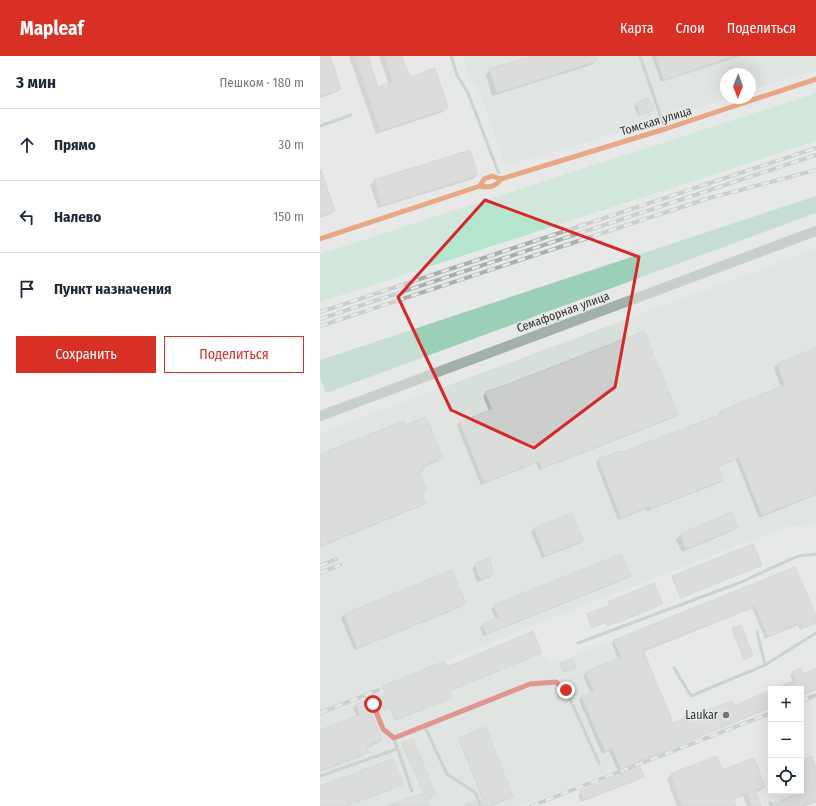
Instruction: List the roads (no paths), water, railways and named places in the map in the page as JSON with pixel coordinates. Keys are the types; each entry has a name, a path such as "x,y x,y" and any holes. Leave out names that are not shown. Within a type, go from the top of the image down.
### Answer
{"highway":[{"name":"Семафорная улица","path":"320,416 816,231"}],"street":[{"name":"Томская улица","path":"320,239 480,186 484,179 492,176 501,178 665,130 816,79"}],"lane":[{"path":"451,56 457,74 468,93 501,178"},
{"path":"640,56 665,130"},
{"path":"320,126 351,115"},
{"path":"578,643 739,582 798,556 816,554"},
{"path":"757,632 765,665"},
{"path":"674,668 691,696 765,665 816,633"},
{"path":"394,738 530,684 556,682 566,690 599,763"},
{"path":"373,704 383,729 394,738 412,791"},
{"path":"424,725 447,774 476,793 480,806"},
{"path":"320,776 397,748"}],"railway":[{"path":"320,312 816,148"},
{"path":"320,319 816,155"},
{"path":"320,326 706,199 816,170"},
{"path":"320,566 336,559"},
{"path":"320,573 340,565"},
{"path":"320,713 378,690"},
{"path":"804,700 816,695"},
{"path":"531,806 768,714"}],"place":[{"name":"Laukar","path":"726,715"}]}
